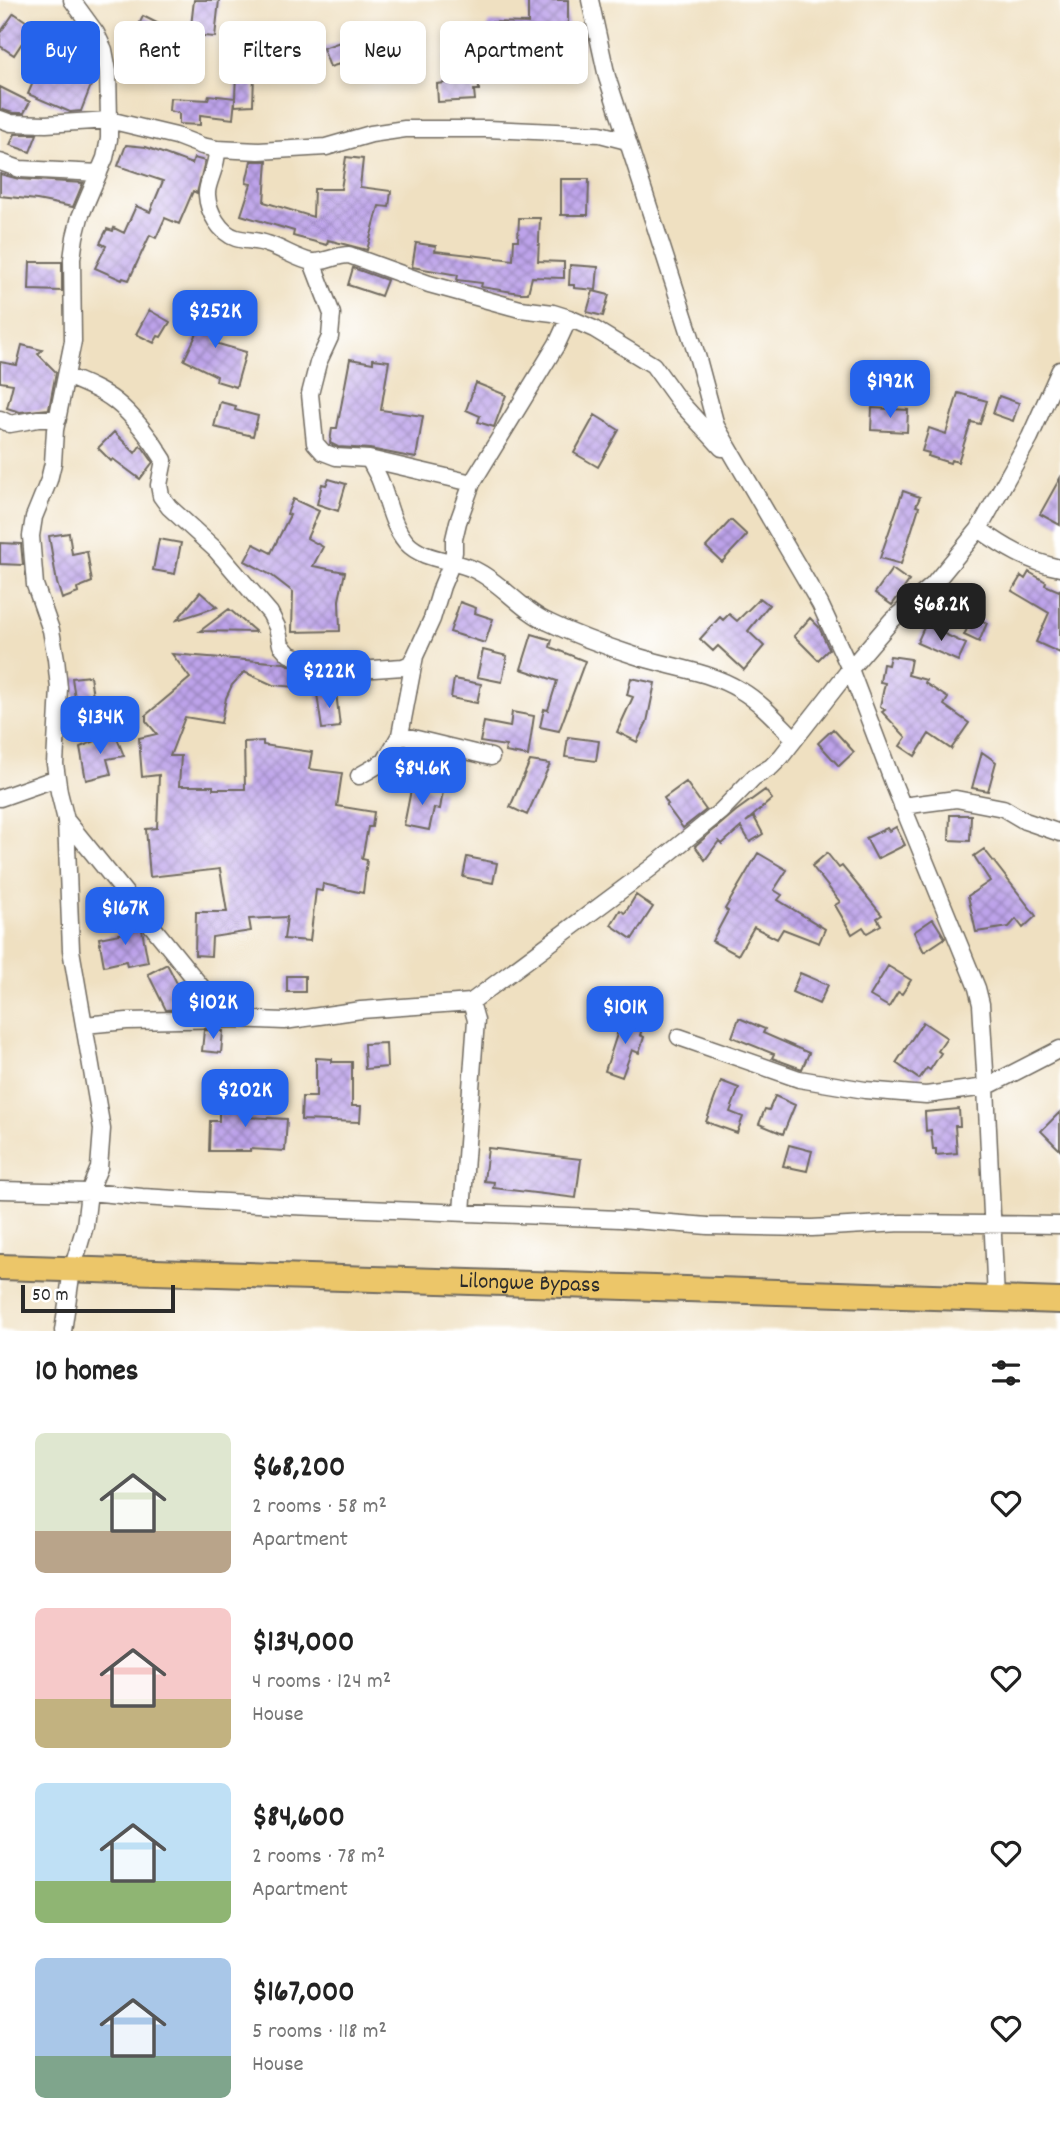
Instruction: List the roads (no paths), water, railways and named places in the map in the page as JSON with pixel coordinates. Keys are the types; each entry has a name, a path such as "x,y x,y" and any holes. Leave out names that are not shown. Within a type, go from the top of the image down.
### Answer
{"main road":[{"name":"Lilongwe Bypass","path":"0,1267 1060,1301"}],"street":[{"path":"64,1331 72,1270 86,1226 89,1192 99,1168 102,1129 71,950 66,820 55,764 59,688 56,659 51,630 35,585 31,536 34,517 53,463 55,430 73,341 72,260 75,237 80,217 105,158 109,139 109,90 104,50 96,33 72,0"},
{"path":"590,0 607,77 698,359 716,426 820,604 850,669 902,806 977,988 981,1004 996,1299"},
{"path":"0,119 11,123 46,124 109,120 217,149 259,151 326,147 371,134 405,130 487,129 600,134 627,141"},
{"path":"217,149 218,161 207,193 211,212 222,230 234,238 264,242 312,262 349,255 429,284 520,309 569,317 653,365 679,401 739,467"},
{"path":"0,162 20,169 99,173"},
{"path":"312,262 332,314 330,337 318,363 310,394 315,443 323,452 336,457 369,459 472,483"},
{"path":"66,376 116,401 154,443 164,460 159,485 161,496 169,508 216,550 270,613 281,645 289,653 324,668 344,671 403,667 410,664 415,656 432,619 452,562 458,522 472,483 557,344 569,317"},
{"path":"84,1025 127,1021 284,1021 361,1010 471,1002 652,868 721,811 754,777 771,767 892,620 933,585 979,529 1030,437 1060,370"},
{"path":"0,419 10,424 58,418"},
{"path":"369,459 388,508 407,542 415,549 432,557 472,568 494,580 546,622 633,656 705,675 740,690 795,739"},
{"path":"979,529 1016,554 1060,568"},
{"path":"359,776 385,761 400,735 415,656"},
{"path":"400,735 491,757"},
{"path":"0,797 57,778"},
{"path":"902,806 956,799 1003,808 1025,821 1060,833"},
{"path":"66,820 203,989 234,1019"},
{"path":"462,1212 476,1020 471,1002"},
{"path":"679,1037 799,1079 852,1088 926,1095 986,1087 1060,1049"},
{"path":"0,1190 89,1192 291,1206 620,1219 708,1226 812,1228 901,1223 1060,1225"}]}
